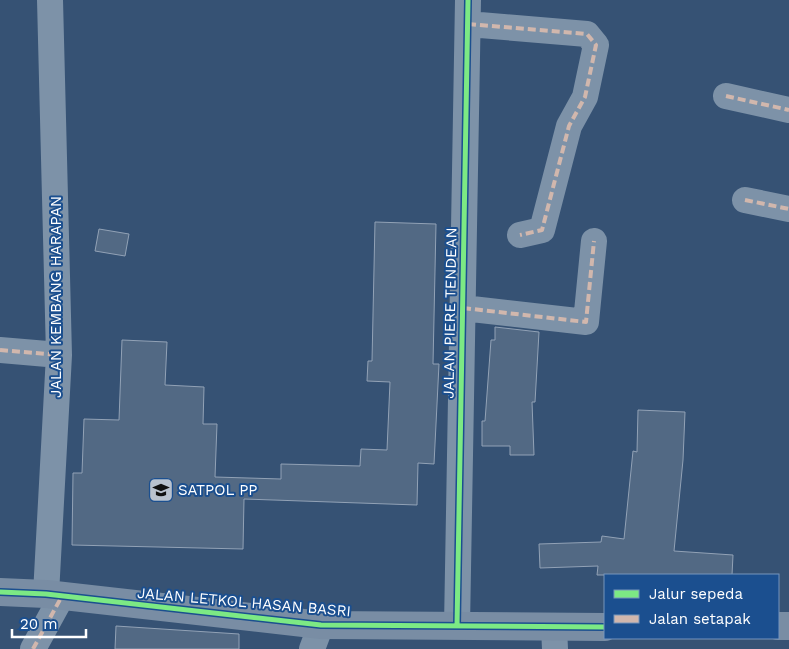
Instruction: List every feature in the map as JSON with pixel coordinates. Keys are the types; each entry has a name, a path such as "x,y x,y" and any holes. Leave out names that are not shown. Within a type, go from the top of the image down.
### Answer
{"street":[{"name":"JALAN KEMBANG HARAPAN","path":"50,0 59,355 54,595"},
{"path":"468,12 587,34 596,44 585,97 569,126 558,174 550,196 546,224 542,230 520,236"},
{"name":"JALAN PIERE TENDEAN","path":"457,626 468,12"},
{"path":"726,96 789,110"},
{"path":"745,200 789,210"},
{"path":"462,308 586,322 594,241"},
{"path":"0,350 59,355"},
{"name":"JALAN LETKOL HASAN BASRI","path":"0,592 54,595 316,637 457,626 554,638 604,627"},
{"path":"33,649 54,595"}],"building":[{"path":"375,222 436,224 433,364 439,364 434,464 418,463 417,505 244,499 243,549 72,545 73,473 82,473 84,419 119,420 122,340 167,342 165,385 204,387 203,424 217,424 215,477 281,479 281,464 360,466 361,449 387,450 390,382 367,381 368,361 372,361"},
{"path":"99,229 129,234 125,256 95,251"},
{"path":"495,327 539,332 535,402 532,402 534,455 510,455 510,446 482,446 482,421 485,421 491,340 495,340"},
{"path":"638,410 685,412 683,460 674,551 733,555 732,574 597,575 598,566 540,568 539,544 601,542 602,536 624,539 633,451 637,452"},
{"path":"116,626 239,634 239,649 115,649"}],"marked path":[{"path":"468,24 587,34 596,45 585,97 569,126 542,230 520,235"},
{"path":"726,96 789,110"},
{"path":"745,200 789,209"},
{"path":"463,308 586,322 594,241"},
{"path":"0,350 59,355"},
{"path":"33,649 62,596"}],"cycle path":[{"path":"457,626 468,0"},
{"path":"0,592 46,594 321,625 604,627"}],"place":[{"name":"SATPOL PP","path":"161,490"}]}
